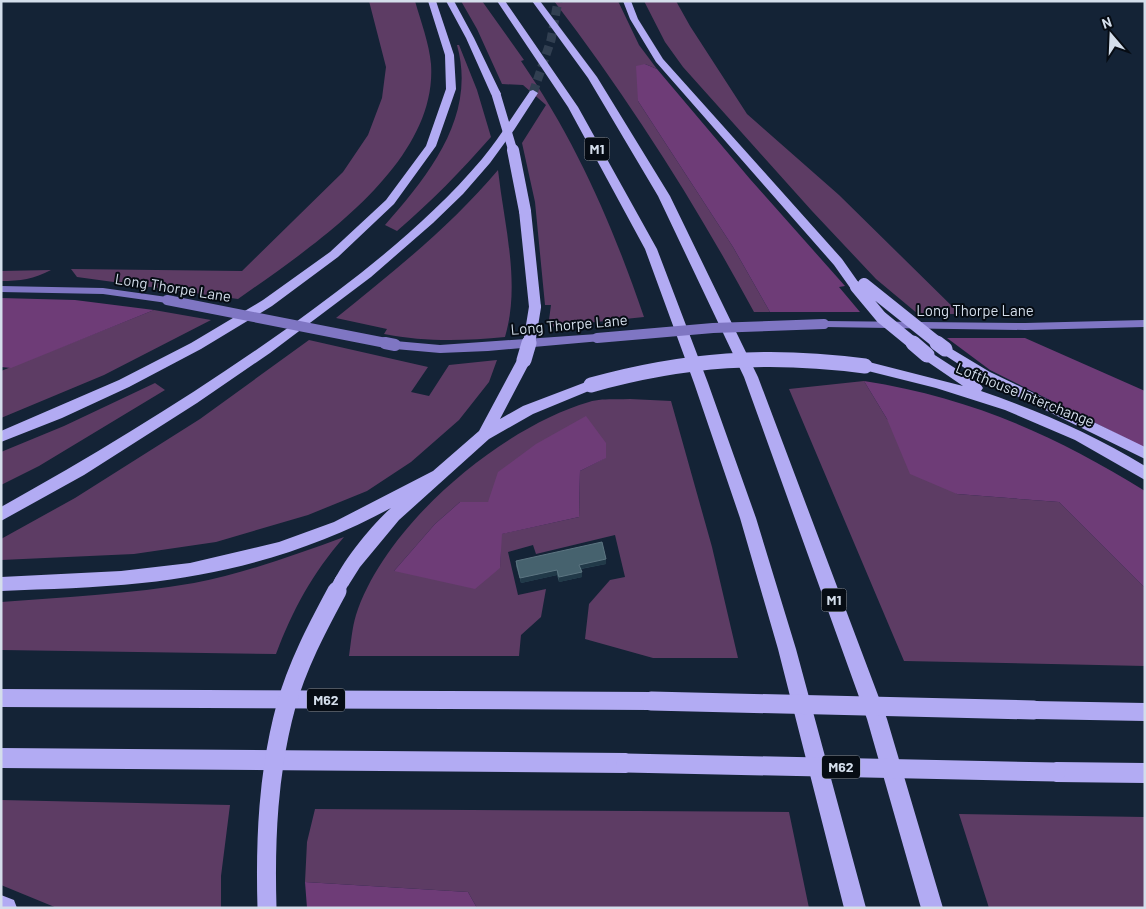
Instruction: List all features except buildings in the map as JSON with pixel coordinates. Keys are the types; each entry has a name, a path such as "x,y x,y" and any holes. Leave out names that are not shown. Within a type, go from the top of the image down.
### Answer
{"highway":[{"path":"1,437 84,403 151,371 274,299 298,283 363,230 403,188 429,150 443,116 451,89 451,60 432,1"},
{"path":"450,1 470,38 496,94 512,147 525,211 535,307 532,334 524,360 484,435"},
{"name":"M1","path":"501,1 573,107 651,249 701,383 748,518 787,649 855,908"},
{"name":"M1","path":"536,1 592,77 664,196 751,377 806,520 877,719 932,908"},
{"path":"628,1 634,20 659,60 859,285 881,317 962,380 1001,404"},
{"path":"1,514 127,442 239,370 368,275 433,217 477,171 522,112 533,93"},
{"path":"859,285 945,350 985,375 1145,454"},
{"name":"Lofthouse Interchange","path":"267,908 265,871 267,833 275,761 286,706 322,617 354,562 393,516 484,435 528,410 591,385 653,368 714,359 797,358 865,366 937,382 1049,423 1115,454 1145,474"},
{"path":"1115,454 1145,468"},
{"path":"1,584 161,574 231,561 281,548 370,513 434,478"},
{"name":"M62","path":"1,698 651,702 1145,712"},
{"name":"M62","path":"1,758 626,763 1145,773"},
{"path":"1,906 6,908"}],"main road":[{"name":"Long Thorpe Lane","path":"1,288 103,291 167,300 395,345 440,349 488,347 713,328 824,324 1004,327 1101,326 1145,323"}],"shaded area":[{"path":"369,1 415,1 427,40 431,64 428,101 414,136 392,169 364,200 333,229 300,255 238,299 77,277 71,269 242,271 343,172 368,135 382,98 386,67"},
{"path":"461,1 482,1 524,60 521,61 559,123 592,185 619,249 644,317 548,327 551,305 545,305 535,202 522,143 546,105 523,85 502,84 477,29"},
{"path":"554,1 618,1 639,45 657,69 645,64 638,101 733,247 770,312 754,312 732,271 660,152 609,76"},
{"path":"644,1 676,1 747,114 839,195 960,314 918,314 876,279 812,211 683,67 665,42"},
{"path":"457,45 459,45 477,90 491,137 446,186 397,231 385,225 418,186 432,165 445,143 455,120 460,96 461,71"},
{"path":"645,64 657,69 750,179 845,286 839,287 860,312 770,312 733,247 638,101 636,66"},
{"path":"498,170 510,254 512,296 510,317 505,337 429,340 384,334 387,329 336,318 400,266 441,229 480,191"},
{"path":"51,270 27,279 1,281 1,271"},
{"path":"1,298 75,300 154,310 11,368 1,367"},
{"path":"154,310 211,320 104,375 1,418 1,371"},
{"path":"947,338 1025,338 1145,391 1145,448 990,370"},
{"path":"309,340 428,367 411,392 429,396 449,365 497,360 489,382 459,420 411,462 367,491 308,515 216,542 134,554 1,560 1,539 75,498 200,419"},
{"path":"864,381 887,419 957,494 1059,502 1145,588 1145,666 904,661 789,389"},
{"path":"864,381 940,397 1010,421 1077,452 1145,491 1145,588 1059,502 957,494 910,474 887,419"},
{"path":"155,383 165,390 39,466 1,485 1,452 64,426"},
{"path":"630,399 671,401 712,547 738,658 653,658 585,639 589,604 610,580 625,577 615,535 536,554 533,545 508,552 518,595 546,589 541,617 521,635 519,656 349,656 356,615 371,581 392,547 419,515 450,484 484,457 519,434 555,415 589,402","holes":["605,458 580,471 579,517 501,534 500,568 394,571 435,524 460,502 488,502"]},
{"path":"586,416 606,443 606,458 580,471 579,517 502,534 500,568 475,589 394,571 435,524 460,502 488,502 498,472 536,444"},
{"path":"344,537 304,592 276,654 1,650 1,602 122,593 194,583 251,569"},
{"path":"1,800 230,805 221,876 221,908 57,908 1,885"},
{"path":"315,809 789,812 809,908 477,908 468,892 305,882 307,842"},
{"path":"959,814 1145,817 1145,908 989,908"},
{"path":"305,882 468,892 477,908 307,908"}],"tunnel":[{"path":"533,93 551,40 558,1"}]}
